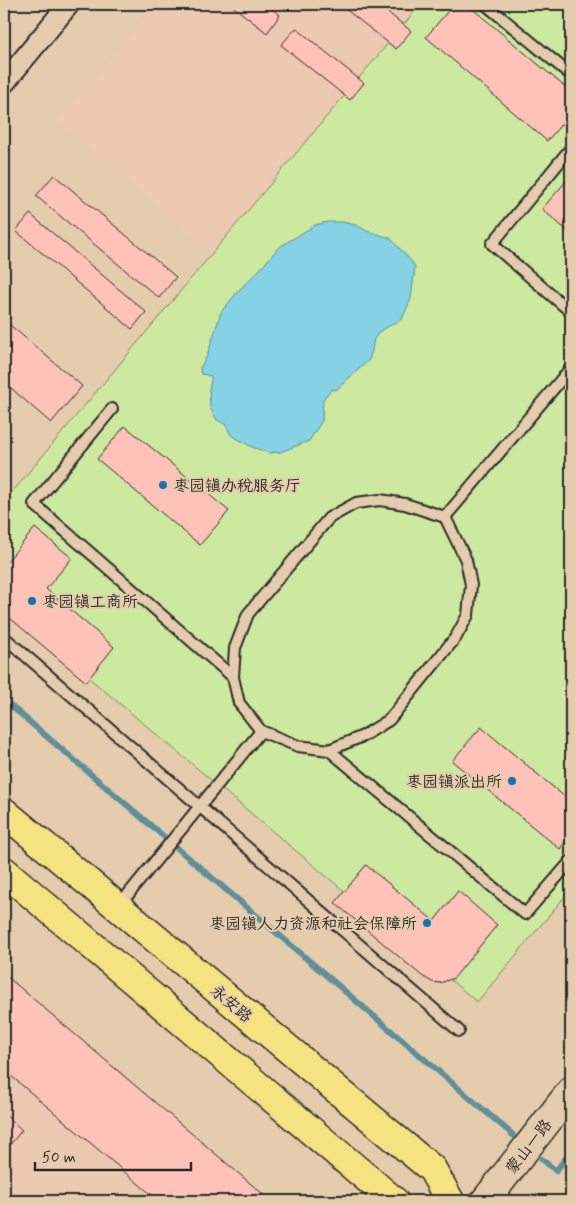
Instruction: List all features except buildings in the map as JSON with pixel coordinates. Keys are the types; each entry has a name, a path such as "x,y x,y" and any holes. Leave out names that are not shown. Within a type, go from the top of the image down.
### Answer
{"main road":[{"name":"永安路","path":"4,812 432,1169 450,1201"},
{"path":"4,871 394,1201"},
{"name":"蒙山一路","path":"485,1201 571,1091"}],"street":[{"path":"4,83 68,4"}],"lane":[{"path":"485,4 571,75"},
{"path":"571,148 492,244 571,312"},
{"path":"445,518 571,368"},
{"path":"112,410 34,504 233,677"},
{"path":"380,500 405,504 445,518 466,560 471,585 468,615 456,637 389,720 363,736 329,750 298,746 261,731 238,703 233,677 234,648 248,614 329,518 356,503 380,500"},
{"path":"4,637 459,1031"},
{"path":"118,908 261,731"},
{"path":"329,750 526,914 571,861"}],"shaded area":[{"path":"156,4 421,4 213,253 57,121"},
{"path":"4,1070 159,1201 4,1201"}],"green space":[{"path":"421,4 571,4 571,889 477,1002 4,607 4,502"}],"water":[{"path":"327,222 343,222 356,225 367,231 390,238 415,267 411,299 402,319 380,331 374,339 369,360 336,390 332,389 323,399 322,421 309,441 280,452 269,453 252,447 231,435 225,424 217,420 210,408 209,390 211,376 201,374 200,368 207,356 221,312 239,290 278,248 315,225"}],"waterway":[{"path":"4,700 513,1135"},
{"path":"542,1159 556,1171 571,1151"}],"place":[{"name":"枣园镇办税服务厅","path":"163,485"},
{"name":"枣园镇工商所","path":"32,601"},
{"name":"枣园镇派出所","path":"512,781"},
{"name":"枣园镇人力资源和社会保障所","path":"427,923"}]}
